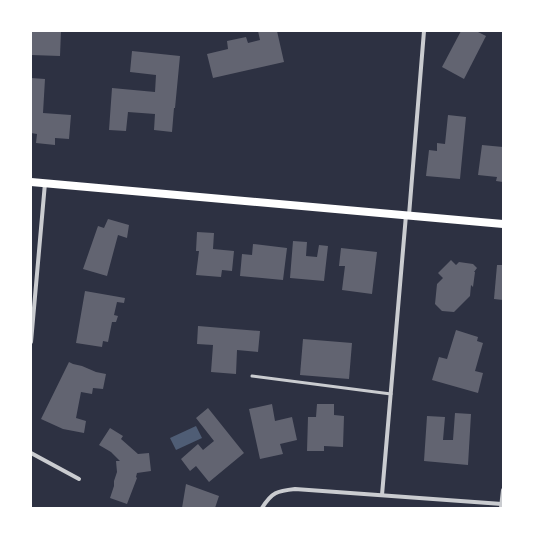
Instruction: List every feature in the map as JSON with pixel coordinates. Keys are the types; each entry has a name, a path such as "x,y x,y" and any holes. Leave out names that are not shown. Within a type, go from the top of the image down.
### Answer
{"main road":[{"path":"31,182 503,224"}],"street":[{"path":"382,495 424,31"},
{"path":"31,342 45,183"},
{"path":"31,453 79,479"},
{"path":"262,508 270,496 282,490 295,489 502,506 503,490"}],"lane":[{"path":"252,376 391,394"}],"water":[{"path":"196,426 202,438 176,450 170,438"}],"building":[{"path":"31,31 61,31 60,56 31,55"},
{"path":"258,31 277,31 284,62 213,78 207,54 228,49 227,41 246,37 248,43 260,40"},
{"path":"461,31 476,31 486,36 464,79 442,67"},
{"path":"132,51 180,56 172,132 154,130 155,114 128,112 126,131 109,130 112,88 155,92 156,75 130,72"},
{"path":"31,78 45,79 43,113 71,115 69,139 55,138 55,145 36,143 37,134 31,133"},
{"path":"448,115 466,117 460,179 426,176 429,150 437,151 437,143 445,144"},
{"path":"482,145 503,147 503,182 496,181 497,177 478,175"},
{"path":"108,219 129,225 127,238 118,235 107,276 83,269 98,226 104,228"},
{"path":"197,232 214,233 213,249 234,251 232,271 222,270 221,277 196,275 199,251 196,251"},
{"path":"293,241 307,242 306,256 317,257 319,245 328,246 324,281 290,278"},
{"path":"253,244 287,248 283,280 240,276 242,254 252,255"},
{"path":"341,248 377,252 372,294 342,290 345,266 339,266"},
{"path":"451,260 456,265 459,262 473,264 477,268 474,272 473,287 471,285 470,296 454,312 442,311 435,304 437,284 443,278 438,273"},
{"path":"497,265 503,265 503,300 494,299"},
{"path":"85,291 125,298 124,303 117,302 114,315 118,316 116,322 112,322 108,342 103,341 102,347 76,343"},
{"path":"198,326 260,331 258,352 237,350 236,374 211,372 213,345 197,344"},
{"path":"456,330 478,337 477,341 483,343 475,371 483,373 478,393 432,380 439,357 447,359"},
{"path":"303,339 352,343 349,379 300,375"},
{"path":"69,362 106,374 103,389 93,388 92,394 81,392 76,418 86,421 84,433 63,429 41,419"},
{"path":"272,404 275,421 292,417 297,440 280,444 283,454 260,459 249,409"},
{"path":"317,404 334,404 334,415 344,416 343,447 324,446 324,451 307,451 308,417 316,417"},
{"path":"208,408 244,453 209,482 196,466 190,471 181,459 198,444 203,450 214,441 196,418"},
{"path":"455,413 471,414 468,465 424,461 427,416 445,417 443,440 453,440"},
{"path":"110,428 123,436 121,439 138,454 149,453 151,471 137,473 137,478 127,504 110,498 117,472 116,461 120,461 111,452 99,445"},
{"path":"186,484 219,496 215,508 182,508"}]}
